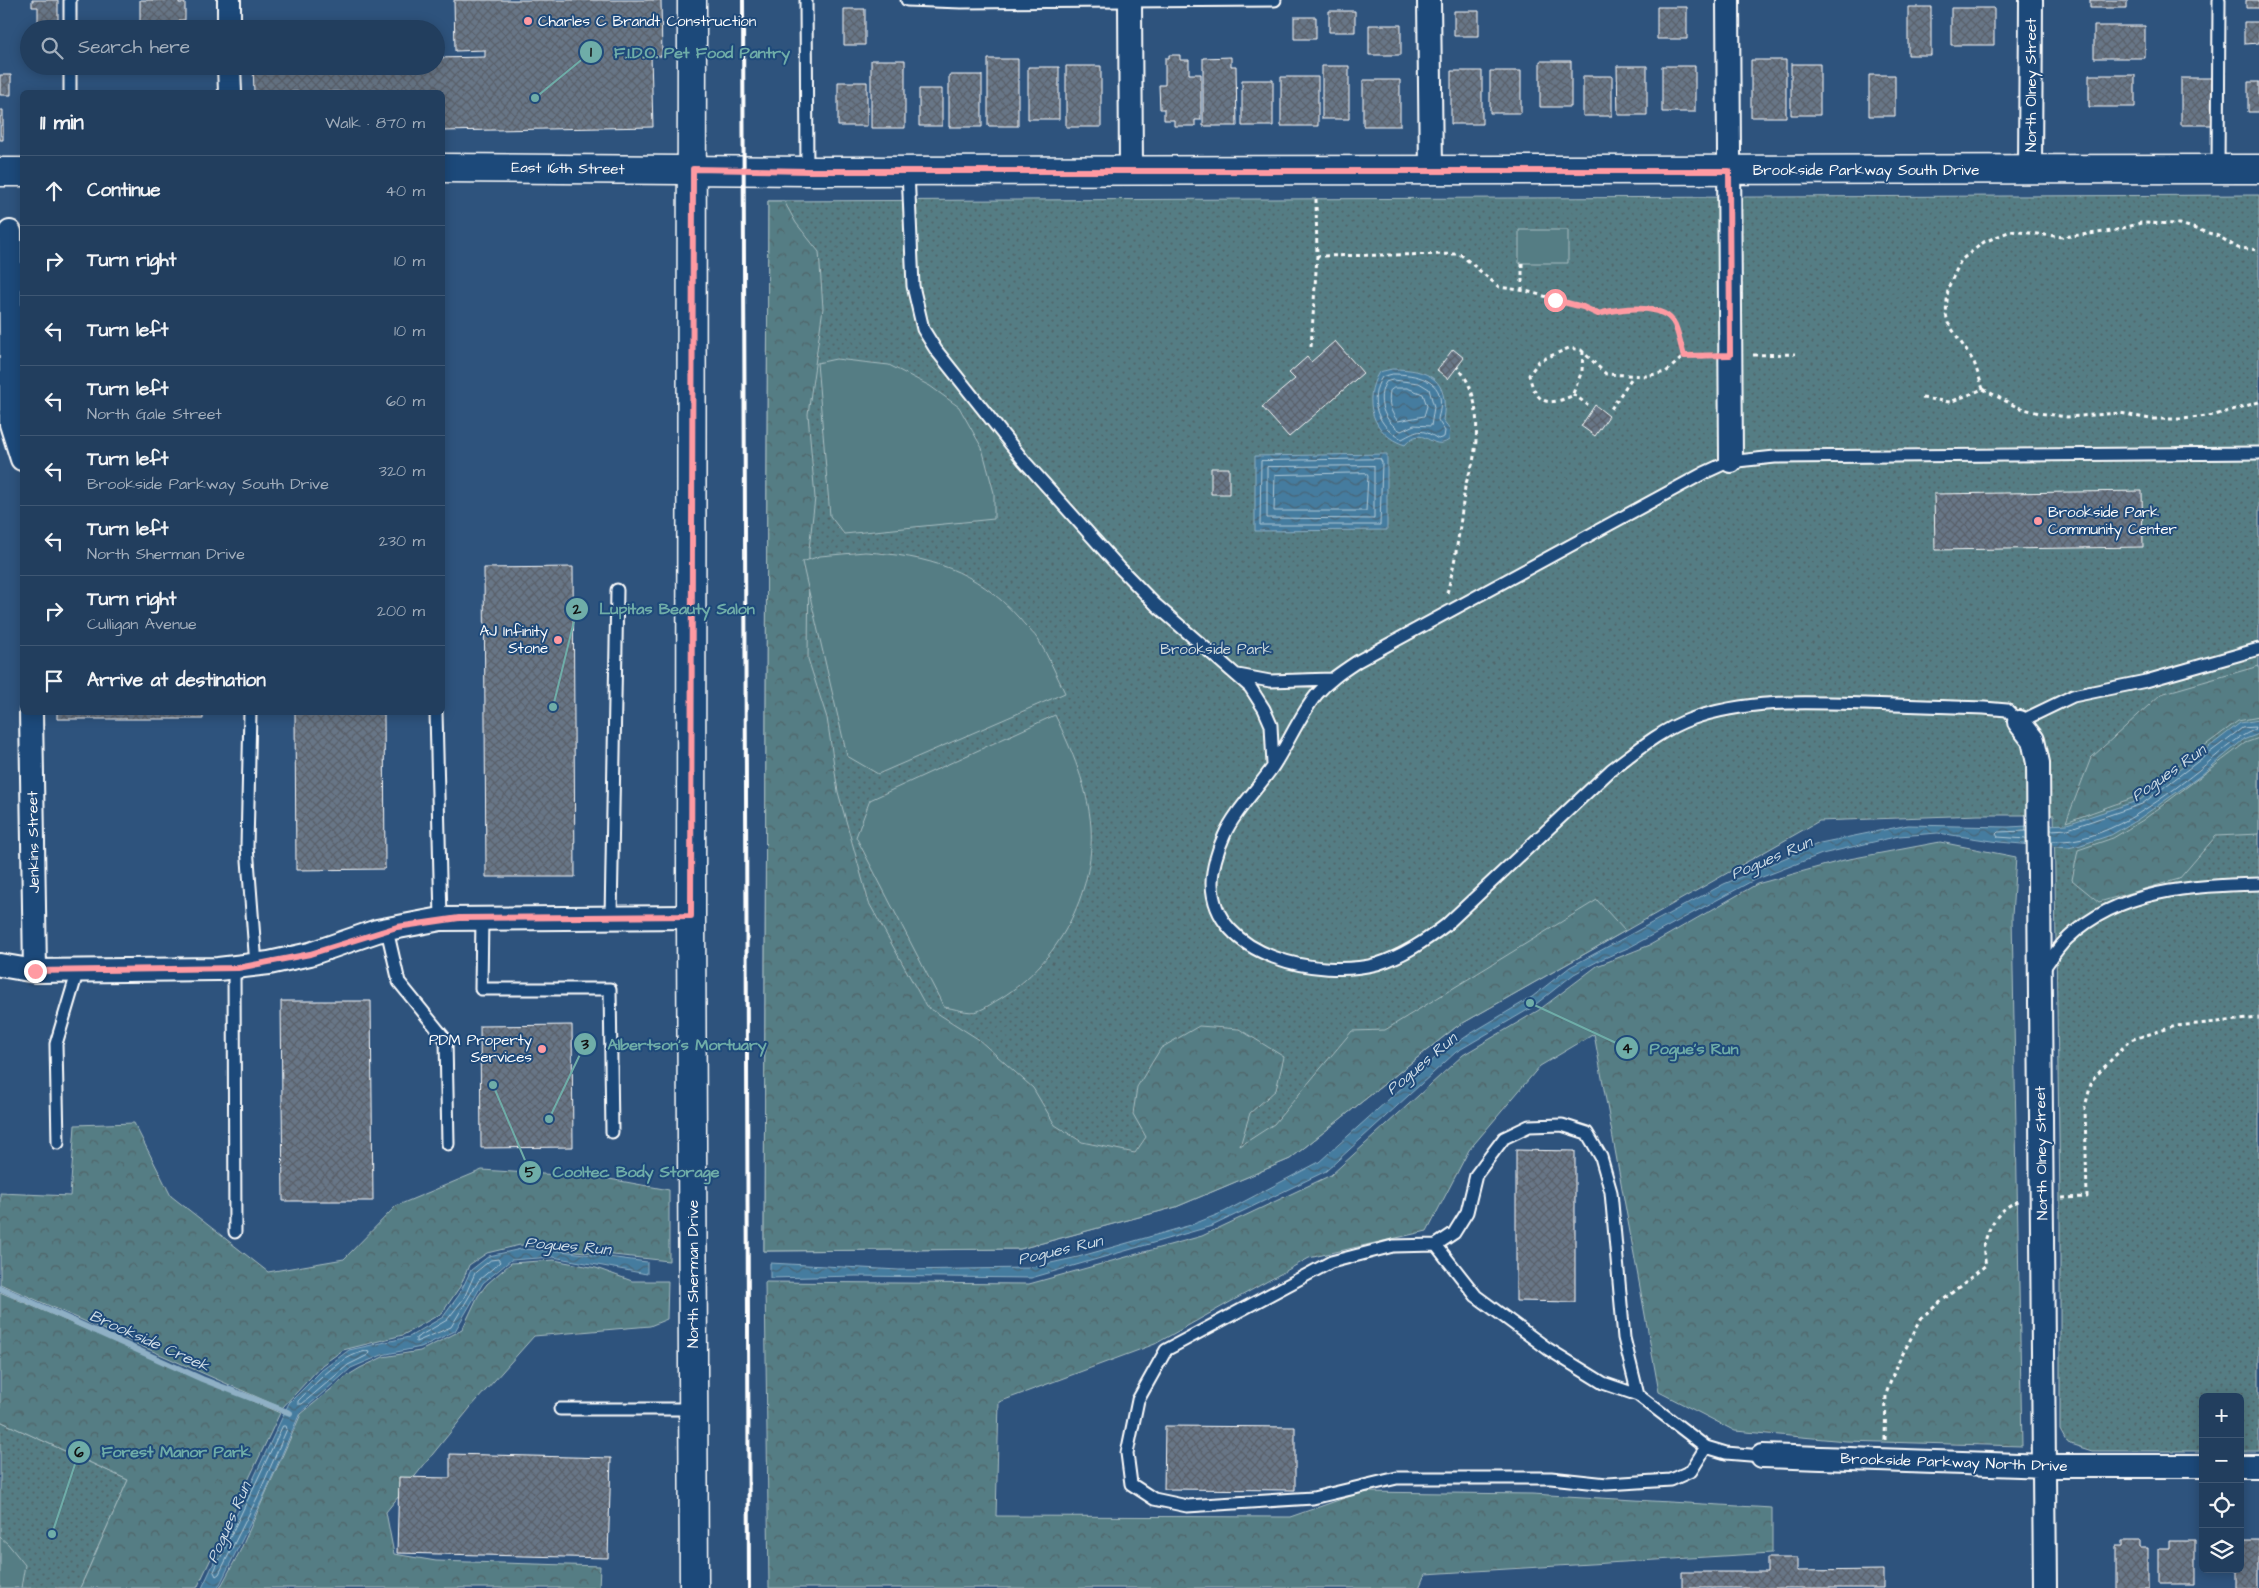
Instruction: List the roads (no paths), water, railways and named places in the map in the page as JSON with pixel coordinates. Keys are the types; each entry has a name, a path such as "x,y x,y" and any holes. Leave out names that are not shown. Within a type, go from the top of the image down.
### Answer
{"main road":[{"name":"North Sherman Drive","path":"692,0 691,916 694,1588"},
{"name":"East 16th Street","path":"445,168 693,169"},
{"name":"Brookside Parkway South Drive","path":"693,169 807,171 1729,171 2259,168"},
{"path":"0,172 20,172"}],"street":[{"path":"229,0 229,20"},
{"path":"1130,0 1131,171"},
{"path":"1429,0 1431,171"},
{"path":"1728,0 1731,461"},
{"name":"North Olney Street","path":"2030,170 2031,0"},
{"path":"229,75 230,90"},
{"path":"11,232 11,424 20,453"},
{"name":"Jenkins Street","path":"31,715 35,971"},
{"name":"North Olney Street","path":"2019,722 2033,740 2038,763 2045,1588"},
{"path":"0,965 35,971 245,966 310,954 387,930 441,919 691,916"},
{"name":"Brookside Parkway North Drive","path":"1762,1456 2044,1466 2199,1466"},
{"path":"2244,1466 2259,1466"}],"lane":[{"path":"70,0 70,20"},
{"path":"806,0 807,171"},
{"path":"907,0 1275,0"},
{"path":"2218,169 2219,0"},
{"path":"70,75 70,90"},
{"path":"908,171 913,286 923,329 936,350 1024,461 1119,567 1156,605 1250,687 1264,709 1271,725 1272,767"},
{"path":"2259,453 1775,457 1731,461 1704,473 1358,661 1331,679 1316,696 1272,767 1224,835 1212,883 1216,906 1228,927 1243,942 1282,960 1319,969 1377,964 1418,946 1446,925 1611,770 1639,748 1690,719 1754,704 1806,702 2006,710 2019,722 2073,696 2146,681 2259,649"},
{"path":"611,917 617,590"},
{"path":"1237,675 1270,681 1331,679"},
{"path":"235,1232 245,966 250,715"},
{"path":"436,715 441,919"},
{"path":"2040,974 2067,938 2108,911 2135,899 2162,891 2259,884"},
{"path":"482,918 482,989 610,989 612,1132"},
{"path":"387,930 399,982 446,1040 448,1144"},
{"path":"58,1143 56,1044 78,970"},
{"path":"1638,1395 1624,1338 1610,1192 1601,1157 1587,1133 1562,1125 1529,1126 1504,1138 1476,1175 1467,1212 1454,1234 1436,1245 1393,1246 1331,1262 1166,1350 1138,1400 1127,1453 1131,1484 1154,1499 1187,1506 1313,1498 1397,1478 1551,1478 1608,1484 1671,1480 1691,1471 1706,1446"},
{"name":"Brookside Parkway North Drive","path":"1436,1245 1476,1296 1548,1349 1603,1383 1638,1395 1706,1446 1726,1453 1762,1456"},
{"path":"560,1409 693,1409"}],"water":[{"path":"1392,369 1417,371 1426,374 1440,386 1444,406 1443,420 1450,429 1449,440 1437,443 1417,436 1405,445 1394,440 1378,425 1373,415 1371,394 1379,372"},
{"path":"1387,454 1387,530 1255,531 1255,456"},
{"path":"2259,720 2259,734 2243,740 2200,776 2137,820 2111,835 2081,845 2068,848 1999,842 1938,833 1899,836 1822,854 1752,881 1630,947 1574,974 1531,1008 1456,1052 1326,1171 1212,1226 1031,1278 856,1276 770,1278 770,1263 899,1270 1028,1268 1078,1257 1191,1225 1224,1212 1319,1162 1435,1058 1470,1034 1532,997 1570,967 1724,884 1820,843 1908,825 2008,827 2067,824 2140,800 2240,723"},
{"path":"521,1249 561,1251 647,1262 647,1274 553,1257 511,1260 483,1283 455,1331 421,1347 382,1355 351,1368 300,1413 262,1500 218,1588 202,1588 289,1403 322,1370 349,1350 409,1337 443,1317 459,1295 471,1270 489,1256"}],"waterway":[{"name":"Brookside Creek","path":"0,1288 202,1379 290,1413"}],"railway":[{"path":"743,0 749,1588"}],"place":[{"name":"Charles C Brandt Construction","path":"528,21"},
{"name":"F.I.D.O. Pet Food Pantry","path":"535,98"},
{"name":"Brookside Park Community Center","path":"2038,521"},
{"name":"AJ Infinity Stone","path":"558,640"},
{"name":"Lupitas Beauty Salon","path":"553,707"},
{"name":"Pogue's Run","path":"1530,1003"},
{"name":"PDM Property Services","path":"542,1049"},
{"name":"Cooltec Body Storage","path":"493,1085"},
{"name":"Albertson's Mortuary","path":"549,1119"},
{"name":"Forest Manor Park","path":"52,1534"}],"park label":[{"name":"Brookside Park","path":"1216,649"}],"water label":[{"name":"Pogues Run","path":"2168,772"},
{"name":"Pogues Run","path":"1771,857"},
{"name":"Pogues Run","path":"1421,1063"},
{"name":"Pogues Run","path":"568,1245"},
{"name":"Pogues Run","path":"1060,1249"},
{"name":"Pogues Run","path":"228,1522"}]}
